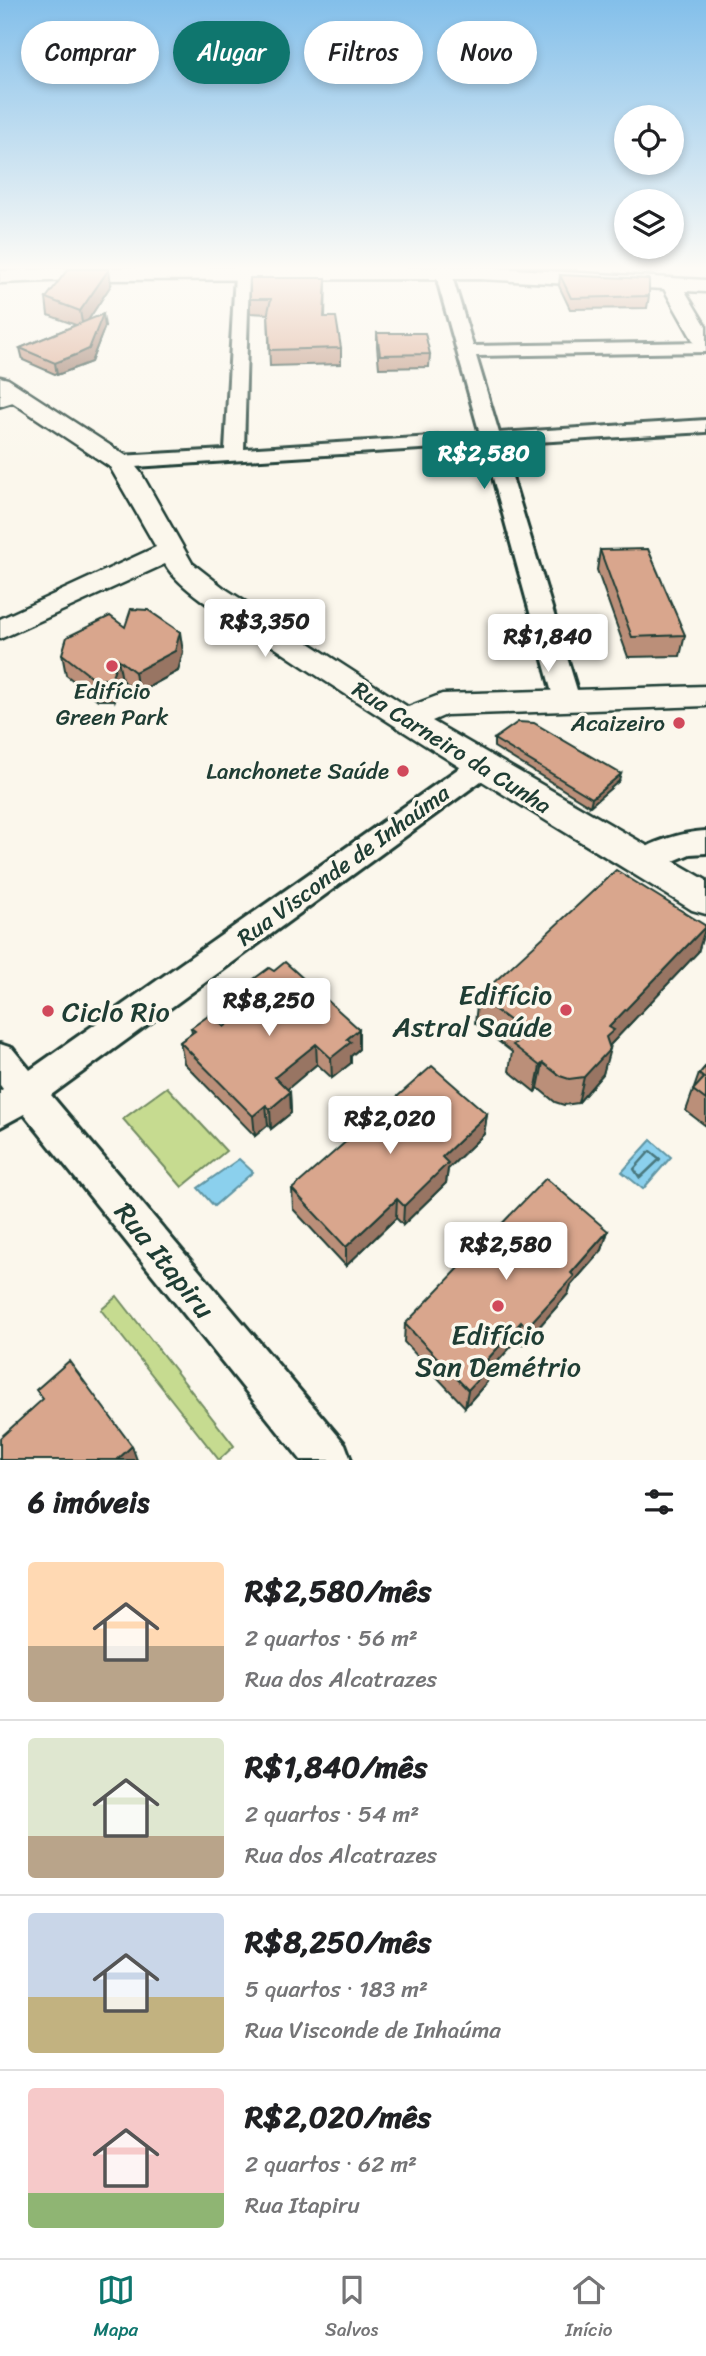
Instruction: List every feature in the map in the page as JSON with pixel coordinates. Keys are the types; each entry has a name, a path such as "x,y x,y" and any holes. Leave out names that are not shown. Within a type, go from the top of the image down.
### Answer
{"street":[{"path":"234,455 239,334"},
{"path":"462,334 567,700"},
{"path":"466,351 706,345"},
{"name":"Rua Carneiro da Cunha","path":"6,394 119,463 128,473 181,568 215,594 405,720 706,899"},
{"path":"119,463 706,426"},
{"path":"0,630 170,551"},
{"path":"405,720 442,705 706,696"},
{"name":"Rua Visconde de Inhaúma","path":"13,1101 482,766"},
{"path":"643,863 686,843 706,842"},
{"name":"Rua Itapiru","path":"0,1059 13,1101 329,1460"}],"green space":[{"path":"167,1087 226,1151 182,1187 123,1119"},
{"path":"117,1296 234,1446 219,1460 101,1310"}],"water":[{"path":"651,1140 671,1157 643,1189 622,1172"},
{"path":"239,1159 253,1172 214,1206 198,1188"}],"building":[{"path":"54,334 95,334 89,349 55,363 20,348"},
{"path":"269,334 339,334 341,348 270,350"},
{"path":"377,334 425,334 430,354 380,355"},
{"path":"648,549 685,635 632,637 600,550"},
{"path":"131,609 148,610 180,632 175,651 135,672 118,659 111,679 94,679 62,654 67,637 110,616 125,627"},
{"path":"518,722 534,723 621,774 592,798 494,739"},
{"name":"Edifício Astral Saúde","path":"616,870 706,926 609,1027 614,1030 606,1037 610,1049 584,1077 569,1079 560,1076 543,1063 540,1066 513,1045 526,1033 478,997"},
{"path":"285,962 359,1029 347,1039 351,1042 331,1058 316,1044 275,1077 290,1092 270,1109 266,1105 253,1116 180,1042 195,1031 191,1028 211,1014 224,1027 266,995 251,981 269,968 274,971"},
{"path":"432,1066 487,1114 442,1157 448,1163 404,1206 397,1199 346,1247 292,1189"},
{"path":"706,1066 706,1100 693,1090 704,1078 699,1074"},
{"name":"Edifício San Demétrio","path":"546,1178 608,1231 571,1273 574,1276 527,1327 521,1322 486,1361 491,1365 468,1390 405,1324"},
{"path":"69,1361 132,1446 117,1460 0,1460 0,1438 43,1399 36,1390"}],"place":[{"name":"Edifício Green Park","path":"112,666"},
{"name":"Acaizeiro","path":"679,723"},
{"name":"Lanchonete Saúde","path":"403,771"},
{"name":"Edifício Astral Saúde","path":"566,1010"},
{"name":"Ciclo Rio","path":"48,1011"},
{"name":"Edifício San Demétrio","path":"498,1306"}]}
